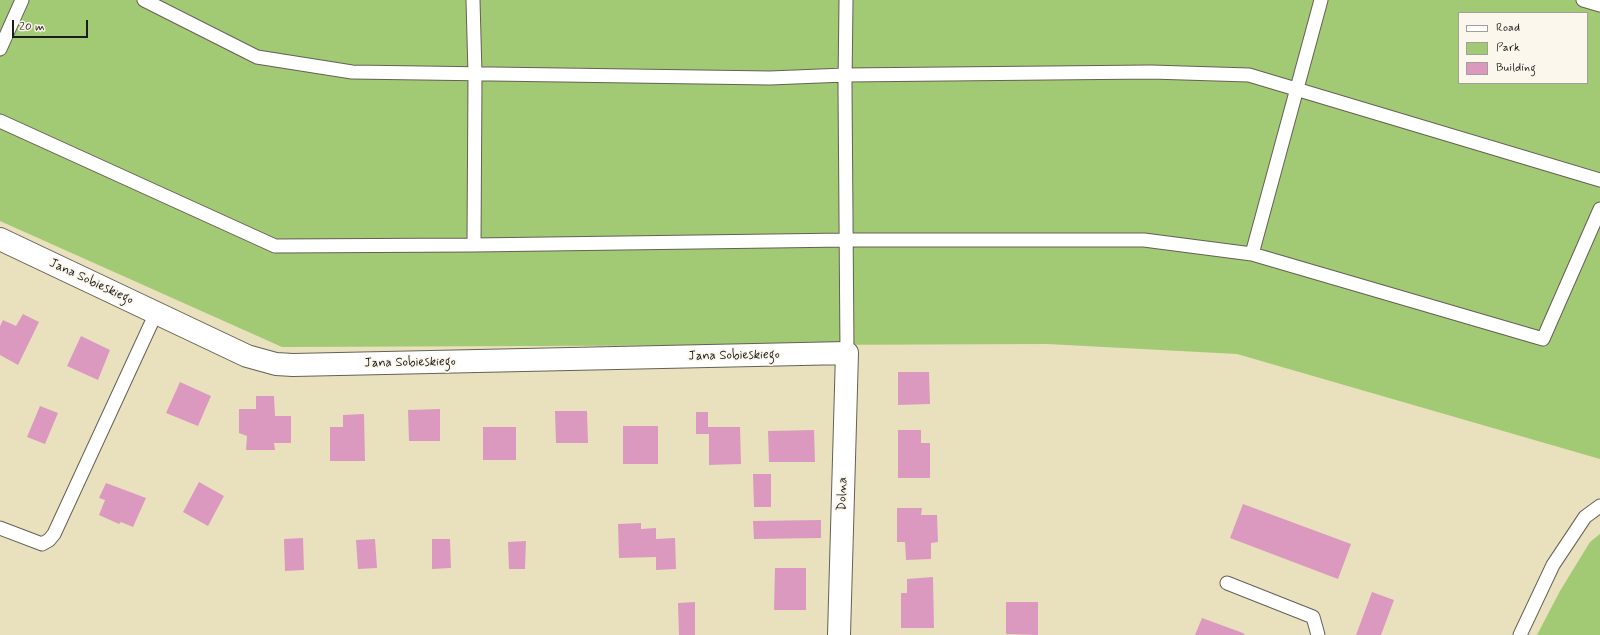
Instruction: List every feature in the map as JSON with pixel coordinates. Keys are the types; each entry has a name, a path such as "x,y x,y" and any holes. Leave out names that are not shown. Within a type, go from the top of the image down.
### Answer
{"street":[{"name":"Jana Sobieskiego","path":"0,239 247,356 276,364 293,366 847,353"},
{"name":"Dolna","path":"839,635 847,353"}],"lane":[{"path":"0,49 22,0"},
{"path":"144,0 257,56 352,72 770,78 845,75 1159,72 1249,76 1600,180"},
{"path":"473,0 475,74 474,245"},
{"path":"846,0 845,75 847,353"},
{"path":"1252,254 1321,0"},
{"path":"1583,0 1600,6"},
{"path":"0,121 275,246 846,240 1144,240 1252,254 1543,339 1600,209"},
{"path":"0,528 42,544 50,540 156,313"},
{"path":"1520,635 1552,565 1585,517 1600,506"},
{"path":"1227,583 1313,617 1318,635"}],"green space":[{"path":"0,0 1600,0 1600,459 1237,354 1047,344 282,347 0,221"},
{"path":"1600,534 1600,635 1537,635 1560,591 1590,542"}],"building":[{"path":"23,314 39,322 18,365 0,355 0,326 3,320 16,326"},
{"path":"81,336 110,350 98,380 67,366"},
{"path":"898,372 929,372 930,404 898,405"},
{"path":"180,382 211,396 198,426 166,413"},
{"path":"256,396 274,396 275,416 291,416 291,443 274,443 275,450 246,450 247,436 239,433 239,409 256,409"},
{"path":"40,406 58,413 45,444 27,437"},
{"path":"440,409 440,441 409,441 408,410"},
{"path":"555,411 587,411 588,443 556,443"},
{"path":"696,412 708,412 708,427 740,427 741,464 709,465 709,434 696,434"},
{"path":"364,414 365,461 330,461 330,427 343,427 343,415"},
{"path":"623,426 658,426 658,464 623,464"},
{"path":"483,427 516,427 516,460 483,460"},
{"path":"814,430 815,462 769,462 768,431"},
{"path":"898,430 921,430 921,443 930,443 930,478 898,478"},
{"path":"753,474 771,474 771,507 754,507"},
{"path":"199,482 224,496 208,526 183,512"},
{"path":"106,483 146,498 133,527 121,522 119,524 99,515 105,500 99,498"},
{"path":"1243,504 1351,544 1338,579 1230,538"},
{"path":"897,508 922,508 921,515 937,515 938,542 931,543 931,559 906,560 905,542 897,542"},
{"path":"821,520 821,538 754,539 753,521"},
{"path":"641,523 641,529 656,528 656,539 675,538 676,569 656,570 656,557 619,558 618,524"},
{"path":"303,538 304,570 285,571 284,539"},
{"path":"375,539 377,568 358,569 356,540"},
{"path":"432,539 450,539 451,568 432,569"},
{"path":"526,541 525,569 509,569 508,542"},
{"path":"775,568 806,568 806,610 774,610"},
{"path":"933,577 934,628 901,628 901,593 907,593 907,579"},
{"path":"1372,592 1394,600 1381,635 1356,635"},
{"path":"695,602 695,635 679,635 678,603"},
{"path":"1006,602 1038,602 1038,635 1006,634"},
{"path":"1202,618 1243,633 1245,635 1195,635"}]}
